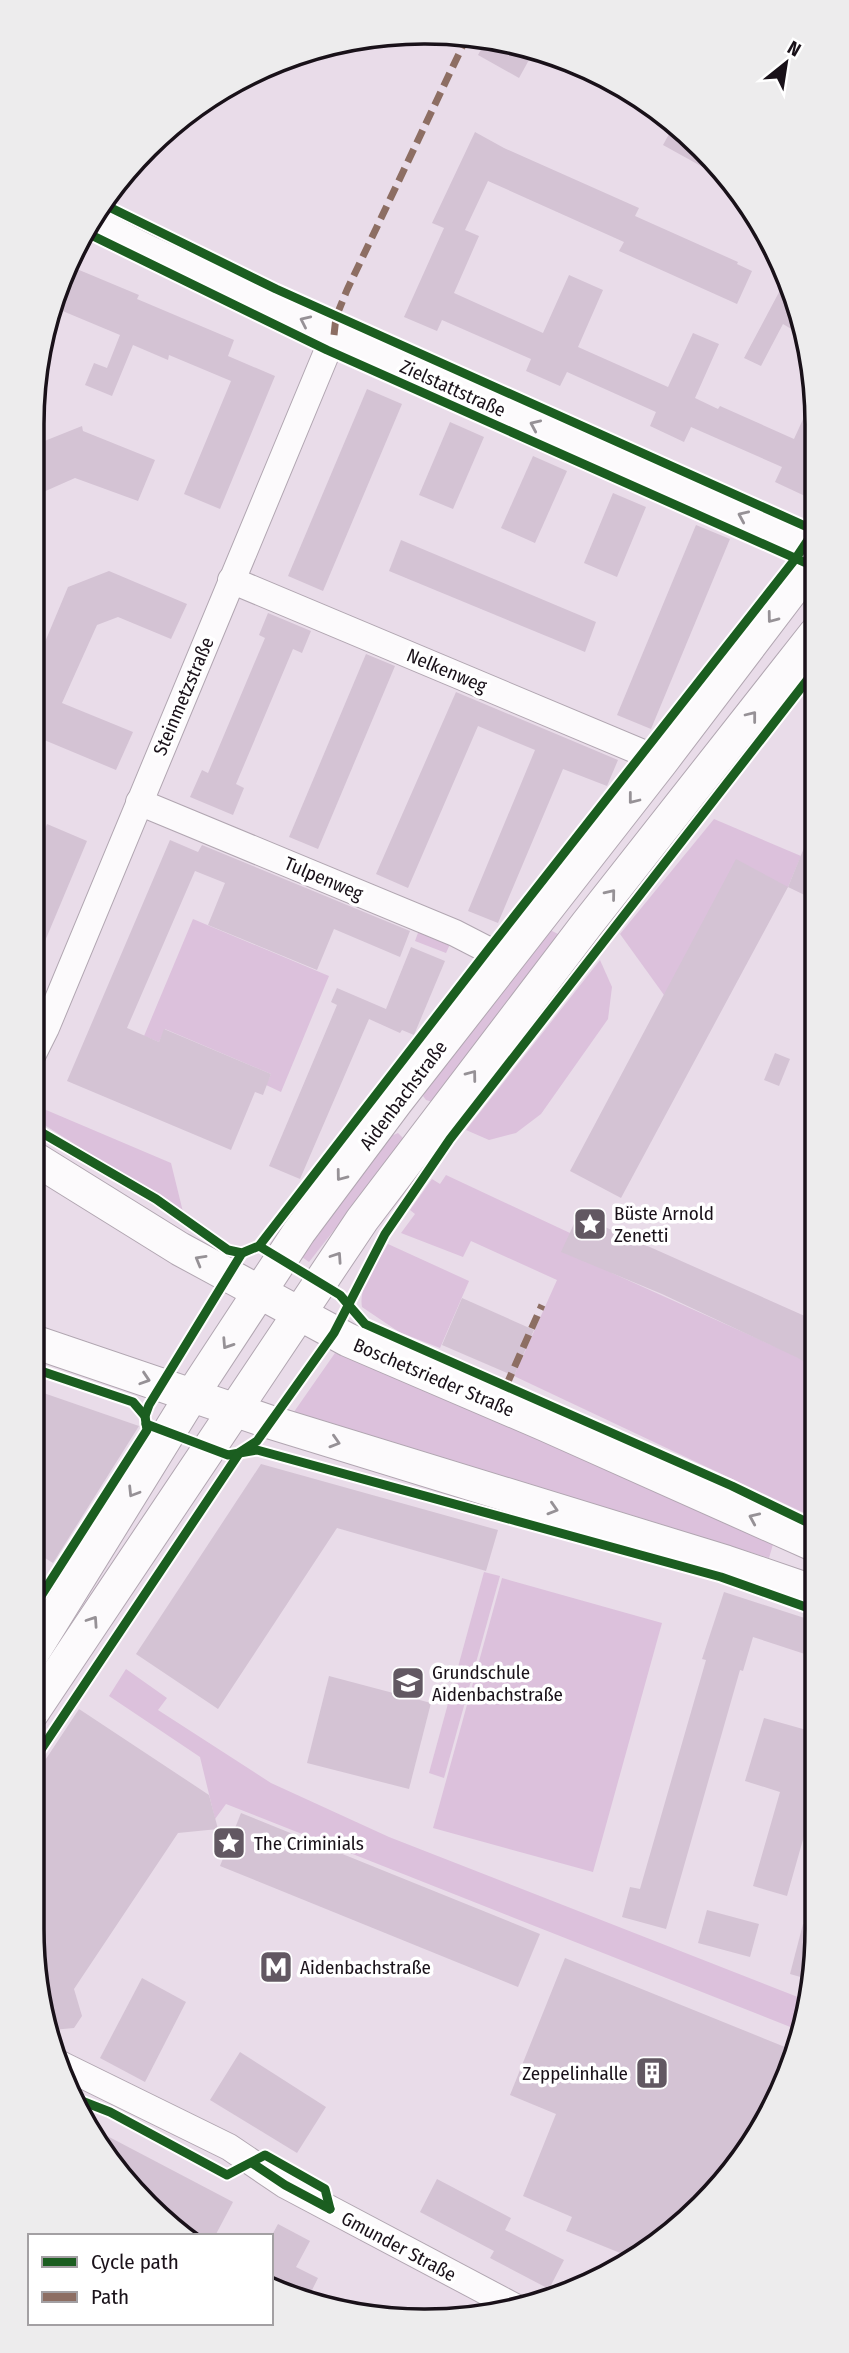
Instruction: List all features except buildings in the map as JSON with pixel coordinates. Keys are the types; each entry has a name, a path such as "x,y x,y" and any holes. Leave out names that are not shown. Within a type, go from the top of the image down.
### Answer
{"main road":[{"name":"Aidenbachstraße","path":"44,1635 192,1395 299,1233 396,1102 662,761 802,578 805,570"},
{"path":"44,1669 234,1409 362,1220 587,924 805,647"},
{"path":"555,899 587,924"},
{"path":"396,1102 432,1127"},
{"name":"Boschetsrieder Straße","path":"44,1164 180,1249 348,1340 805,1541"},
{"path":"44,1345 270,1422 726,1562 805,1589"}],"street":[{"name":"Zielstattstraße","path":"101,224 334,335 805,549"},
{"name":"Steinmetzstraße","path":"44,1032 334,335"},
{"name":"Nelkenweg","path":"231,580 662,761"},
{"name":"Tulpenweg","path":"139,802 455,933 506,962"},
{"name":"Gmunder Straße","path":"71,2070 229,2147 285,2185 504,2301"}],"shaded area":[{"path":"714,819 801,856 788,887 664,995 620,934"},
{"path":"193,919 329,976 281,1092 266,1085 271,1074 165,1029 159,1042 144,1036"},
{"path":"548,929 560,935 436,1103 426,1100 423,1096 427,1088"},
{"path":"419,930 451,942 446,953 415,941"},
{"path":"600,960 612,987 608,1019 541,1114 516,1133 489,1140 466,1130"},
{"path":"44,1109 171,1163 184,1216 44,1125"},
{"path":"398,1133 404,1139 401,1145 309,1262 302,1257 391,1136"},
{"path":"446,1175 570,1233 612,1273 805,1362 805,1513 514,1376 557,1280 471,1241 463,1257 401,1233 415,1214 410,1210 432,1179 440,1184"},
{"path":"388,1244 469,1281 440,1348 399,1332 362,1307 366,1283"},
{"path":"335,1353 776,1534 769,1558 628,1514 289,1419"},
{"path":"484,1572 500,1576 444,1778 429,1773"},
{"path":"502,1578 662,1623 593,1872 433,1828"},
{"path":"126,1669 167,1698 158,1710 271,1783 389,1837 799,1997 792,2028 226,1804 215,1819 200,1757 109,1696"}],"marked path":[{"path":"334,335 336,317 347,290 463,46"},
{"path":"506,1386 542,1305"},
{"path":"44,1723 54,1729"}],"cycle path":[{"path":"111,208 276,289 805,526"},
{"path":"94,236 327,350 805,563"},
{"path":"44,1134 156,1199 228,1250 242,1253 259,1246 805,544"},
{"path":"44,1745 240,1452 257,1441 334,1333 385,1234 450,1139 805,683"},
{"path":"259,1246 340,1295 365,1324 732,1486 805,1521"},
{"path":"44,1591 147,1430 145,1416 149,1405 242,1253"},
{"path":"44,1372 133,1402 145,1416"},
{"path":"146,1424 228,1455 257,1450 721,1577 805,1607"},
{"path":"86,2103 110,2112 227,2175 265,2155 325,2189 330,2209"},
{"path":"252,2163 285,2185 330,2209"}],"place":[{"name":"Büste Arnold Zenetti","path":"590,1224"},
{"name":"Grundschule Aidenbachstraße","path":"408,1683"},
{"name":"The Criminials","path":"229,1843"},
{"name":"Aidenbachstraße","path":"276,1967"},
{"name":"Zeppelinhalle","path":"652,2073"}]}
